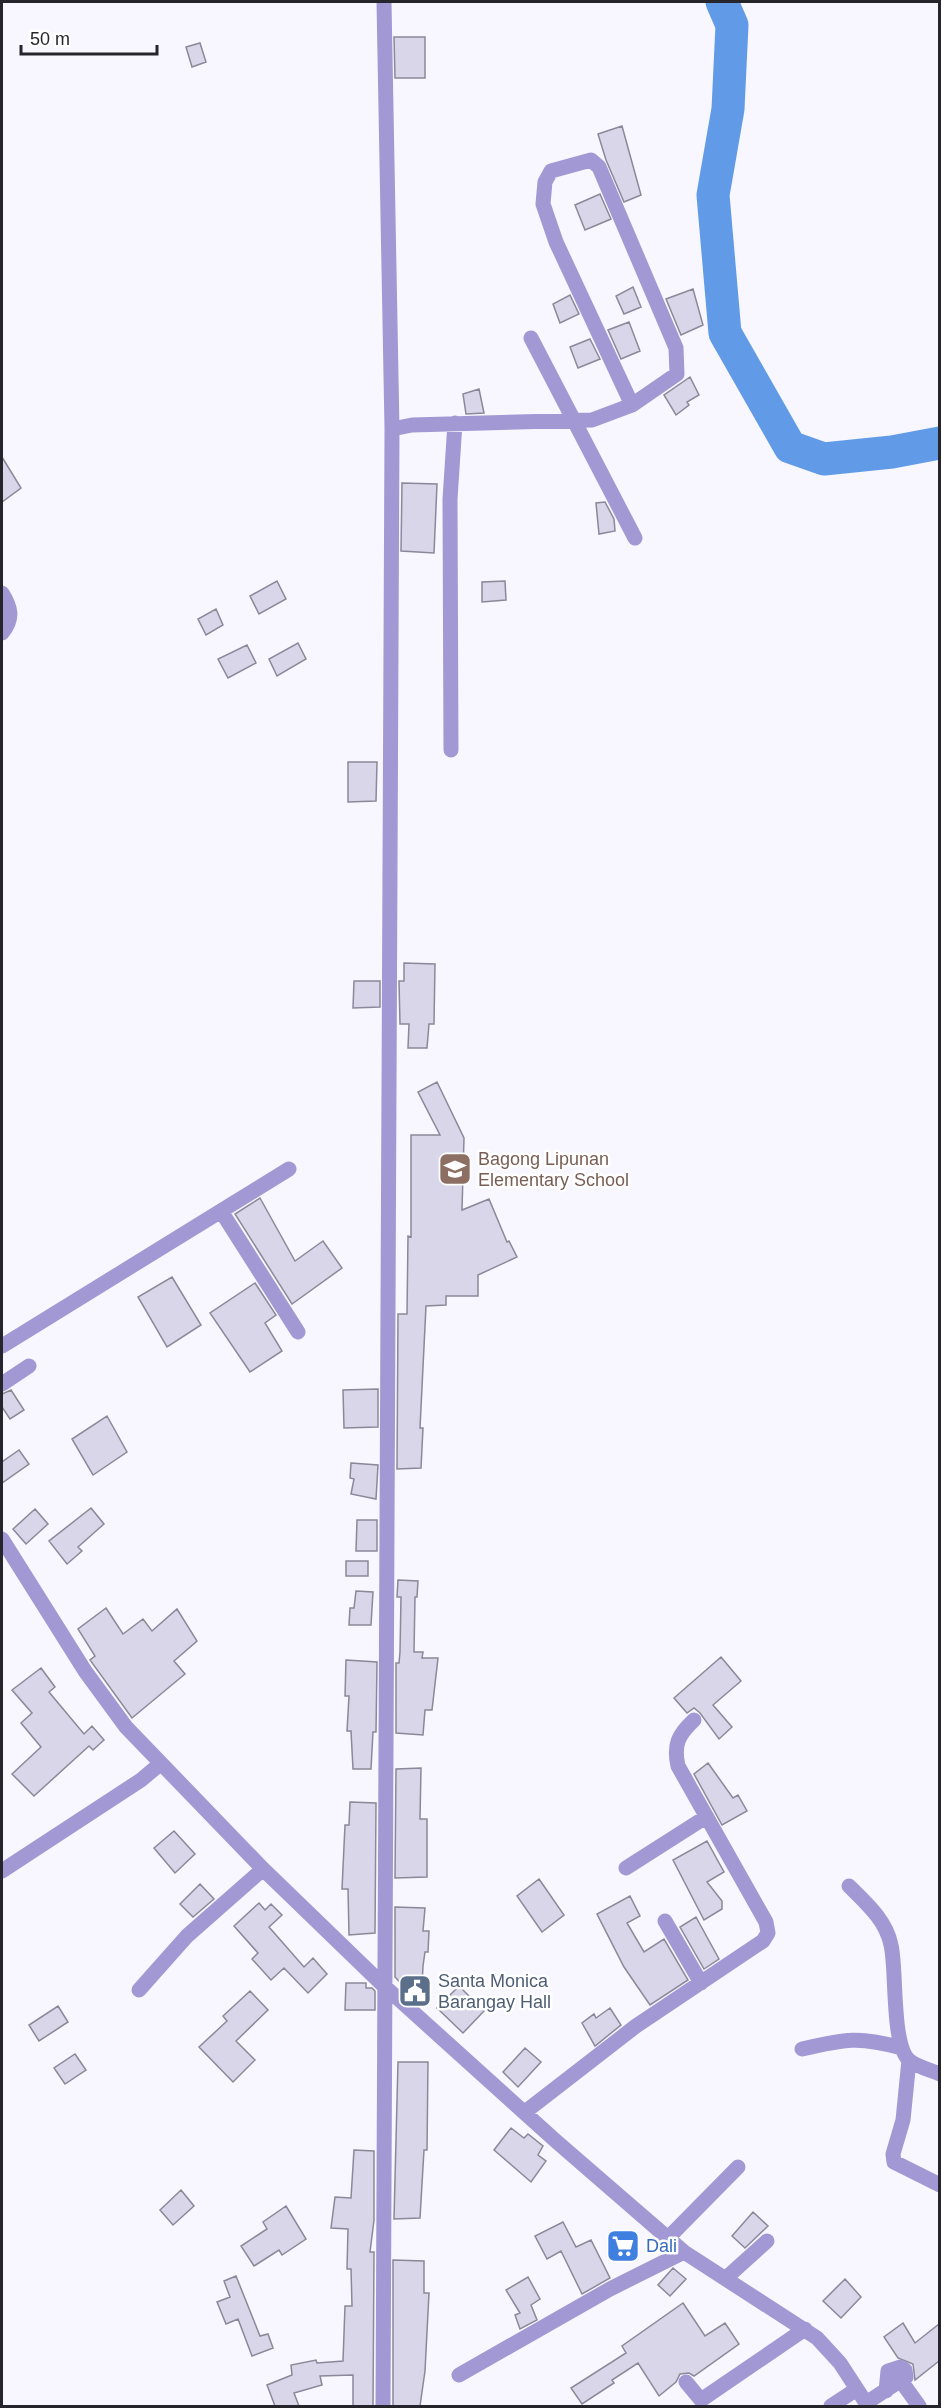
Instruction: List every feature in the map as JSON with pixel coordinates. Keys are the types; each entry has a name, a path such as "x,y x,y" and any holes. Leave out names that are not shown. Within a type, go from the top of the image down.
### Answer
{"street":[{"path":"383,2406 383,1985 389,1511 392,429 384,2"},
{"path":"392,429 455,423 572,423 592,420 632,405 677,374 676,348 599,167 591,160 551,171 545,182 543,204 561,252 632,405"},
{"path":"531,338 572,423 635,538"},
{"path":"451,750 450,510 455,423"},
{"path":"2,593 10,606 10,619 2,633"},
{"path":"2,1346 289,1169"},
{"path":"221,1211 298,1332"},
{"path":"2,1384 29,1366"},
{"path":"2,1539 85,1671 126,1727 263,1869 383,1985 684,2252 805,2329 840,2363 867,2405 901,2381 919,2406"},
{"path":"525,2112 636,2026 763,1941 768,1933 766,1922 678,1766 675,1754 680,1734 694,1720"},
{"path":"2,1871 141,1780 160,1764"},
{"path":"626,1868 706,1817"},
{"path":"139,1990 187,1936 263,1869"},
{"path":"849,1886 882,1921 891,1944 896,2016 905,2054 903,2120 893,2154 894,2162 939,2185"},
{"path":"665,1921 701,1983"},
{"path":"802,2049 854,2039 870,2039 905,2054 939,2074"},
{"path":"668,2238 738,2167"},
{"path":"726,2278 767,2241"},
{"path":"459,2375 610,2289 684,2252"},
{"path":"686,2382 701,2400 805,2329"},
{"path":"831,2406 856,2389"}],"building":[{"path":"394,37 425,37 425,78 395,78"},
{"path":"200,43 206,62 192,67 186,47"},
{"path":"622,126 641,195 624,202 606,160 598,134"},
{"path":"600,194 611,219 585,230 575,205"},
{"path":"633,287 641,307 624,314 616,296"},
{"path":"693,289 703,325 681,335 666,299"},
{"path":"570,295 579,314 560,323 553,304"},
{"path":"629,322 640,351 621,359 608,330"},
{"path":"590,339 600,359 578,368 570,347"},
{"path":"690,377 699,395 687,402 689,405 676,415 664,395"},
{"path":"479,389 484,413 466,414 463,394"},
{"path":"2,457 21,488 2,502"},
{"path":"402,483 437,484 434,553 401,551"},
{"path":"605,502 614,519 615,531 599,534 596,503"},
{"path":"277,581 286,599 259,614 250,596"},
{"path":"505,581 506,600 482,602 482,582"},
{"path":"216,609 223,625 206,635 198,619"},
{"path":"298,643 306,659 277,676 269,659"},
{"path":"247,645 256,663 228,678 218,659"},
{"path":"348,762 377,762 376,801 348,802"},
{"path":"404,963 435,964 434,1024 429,1024 427,1048 408,1048 409,1024 400,1024 399,981 404,981"},
{"path":"354,981 380,981 380,1007 353,1008"},
{"path":"437,1082 464,1138 462,1210 489,1199 507,1242 509,1241 517,1257 478,1275 478,1296 446,1296 446,1305 426,1306 420,1428 423,1428 421,1468 397,1469 398,1314 407,1314 408,1236 411,1237 411,1135 440,1135 418,1092"},
{"path":"260,1198 295,1261 323,1241 342,1268 292,1304 235,1214"},
{"path":"172,1277 201,1325 167,1347 138,1297"},
{"path":"255,1283 276,1315 265,1323 282,1351 250,1372 210,1313"},
{"path":"378,1389 378,1427 344,1428 343,1390"},
{"path":"11,1390 24,1410 10,1419 2,1407 2,1394"},
{"path":"107,1416 127,1452 93,1475 72,1439"},
{"path":"19,1450 29,1464 2,1483 2,1462"},
{"path":"351,1463 378,1465 376,1499 351,1494 354,1479 350,1478"},
{"path":"91,1508 104,1524 78,1547 82,1551 67,1564 49,1541"},
{"path":"35,1509 48,1524 26,1544 13,1529"},
{"path":"357,1520 377,1520 377,1551 356,1551"},
{"path":"346,1561 368,1561 368,1576 346,1576"},
{"path":"398,1580 418,1581 417,1597 415,1597 414,1652 423,1652 422,1658 438,1658 432,1710 425,1710 423,1735 396,1733 396,1663 399,1663 400,1652 401,1597 397,1597"},
{"path":"356,1591 373,1592 371,1625 349,1625 350,1608 354,1608"},
{"path":"106,1608 123,1634 143,1619 152,1631 177,1609 197,1641 174,1661 185,1674 132,1718 90,1660 95,1656 78,1629"},
{"path":"721,1657 741,1681 713,1705 732,1727 719,1739 700,1713 694,1708 687,1713 674,1698"},
{"path":"346,1660 377,1662 376,1732 373,1732 371,1769 353,1769 351,1731 347,1731 349,1696 345,1696"},
{"path":"41,1668 55,1687 49,1692 84,1734 92,1726 104,1740 93,1750 89,1746 34,1796 12,1774 41,1747 21,1723 32,1713 12,1690"},
{"path":"708,1763 733,1798 738,1795 747,1811 722,1825 694,1774"},
{"path":"421,1768 420,1819 427,1819 427,1877 395,1878 396,1769"},
{"path":"350,1802 376,1803 375,1933 349,1935 348,1889 342,1889 345,1825 349,1825"},
{"path":"174,1831 195,1854 175,1873 154,1848"},
{"path":"707,1841 724,1872 707,1882 722,1901 722,1909 704,1920 673,1860"},
{"path":"539,1879 564,1915 542,1932 517,1896"},
{"path":"200,1884 214,1899 193,1917 180,1904"},
{"path":"630,1896 640,1916 627,1923 644,1952 664,1939 688,1980 650,2005 624,1967 597,1914"},
{"path":"259,1903 265,1910 271,1904 282,1915 269,1927 304,1967 313,1958 327,1974 308,1993 284,1968 271,1980 252,1959 258,1953 234,1926"},
{"path":"395,1907 425,1908 423,1931 429,1931 428,1952 425,1952 423,1966 421,2005 395,1977"},
{"path":"696,1917 719,1959 704,1969 680,1927"},
{"path":"346,1983 366,1983 366,1988 372,1988 375,1991 375,2010 345,2010"},
{"path":"459,1986 484,2011 463,2033 437,2008"},
{"path":"250,1991 268,2010 236,2041 255,2060 233,2082 199,2047 227,2021 223,2016"},
{"path":"58,2006 68,2022 39,2041 29,2025"},
{"path":"610,2008 621,2025 595,2046 582,2023 594,2014 596,2018"},
{"path":"525,2048 541,2062 518,2087 503,2072"},
{"path":"75,2054 86,2070 65,2084 54,2068"},
{"path":"398,2062 428,2062 427,2150 424,2150 420,2218 394,2219"},
{"path":"511,2128 524,2138 528,2134 543,2146 538,2155 546,2161 531,2182 494,2150"},
{"path":"354,2150 374,2151 374,2220 370,2252 374,2252 373,2406 353,2406 353,2375 320,2376 322,2385 294,2393 299,2406 275,2406 267,2385 292,2375 291,2365 316,2360 317,2363 343,2361 345,2306 352,2306 351,2269 347,2269 348,2229 331,2228 335,2197 351,2198"},
{"path":"181,2190 194,2206 173,2225 160,2210"},
{"path":"286,2206 306,2239 282,2255 279,2250 254,2266 241,2246 267,2229 263,2222"},
{"path":"753,2212 768,2226 745,2248 732,2236"},
{"path":"563,2222 576,2247 591,2240 610,2278 582,2294 561,2251 547,2259 535,2236"},
{"path":"393,2260 424,2261 424,2293 429,2293 425,2371 420,2406 393,2406"},
{"path":"673,2268 686,2279 670,2296 658,2285"},
{"path":"236,2276 260,2336 268,2334 273,2348 252,2356 238,2319 226,2324 217,2302 230,2297 224,2281"},
{"path":"528,2277 540,2299 531,2305 537,2320 520,2329 515,2315 520,2313 506,2290"},
{"path":"845,2279 861,2297 841,2318 823,2301"},
{"path":"683,2303 705,2336 725,2323 739,2344 694,2376 689,2373 680,2374 676,2382 659,2396 638,2363 612,2380 614,2383 582,2404 571,2388 626,2353 622,2346"},
{"path":"903,2323 915,2343 939,2324 939,2361 915,2380 913,2364 898,2358 884,2337"}],"waterway":[{"path":"722,2 732,25 728,109 713,195 725,333 790,447 824,459 892,452 940,443"}],"place":[{"name":"Bagong Lipunan Elementary School","path":"455,1169"},
{"name":"Santa Monica Barangay Hall","path":"415,1991"},
{"name":"Dali","path":"623,2246"}]}
